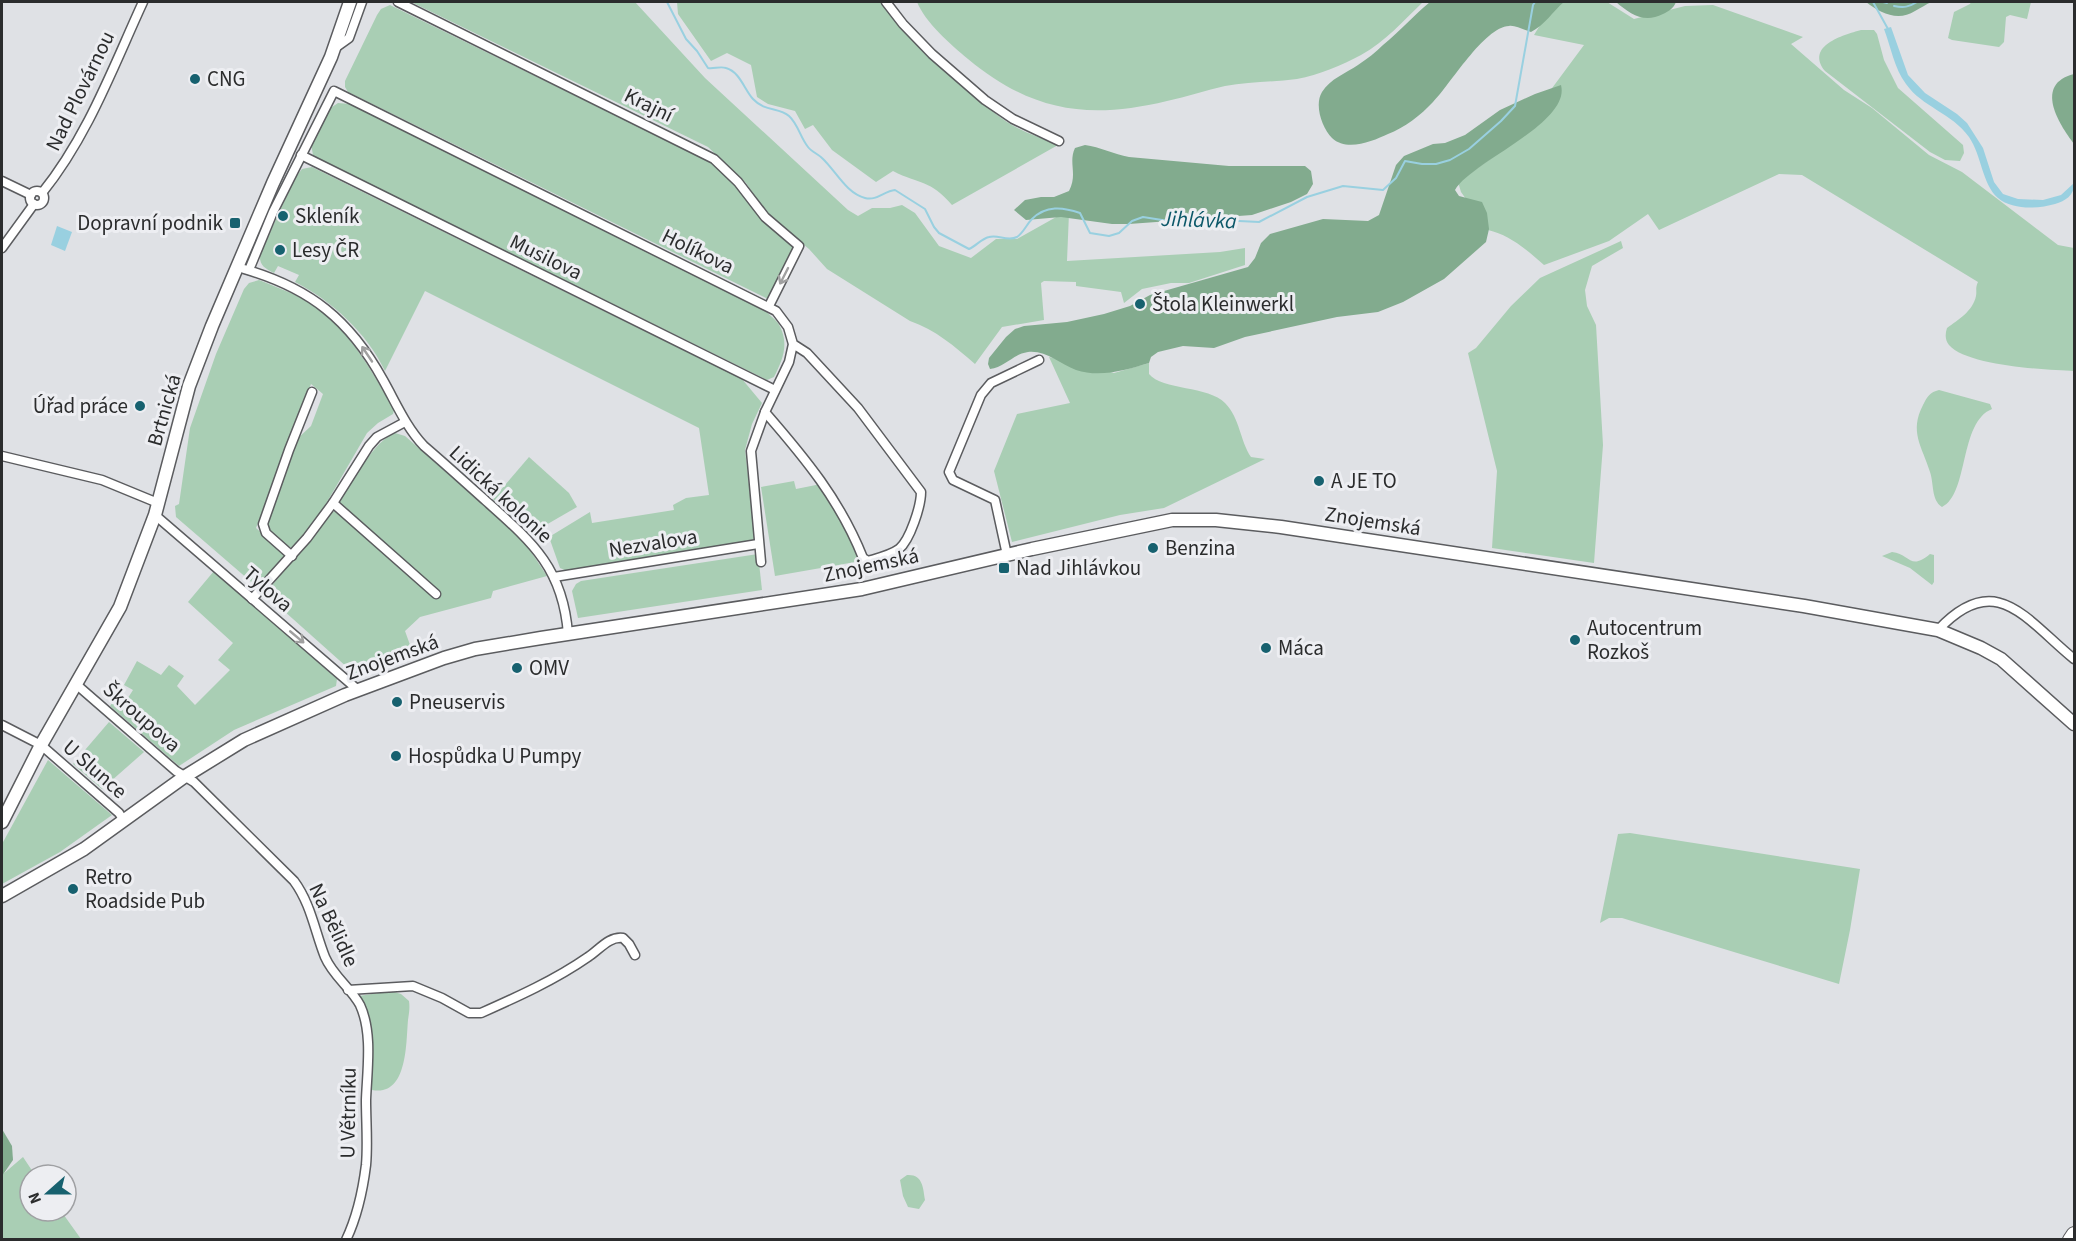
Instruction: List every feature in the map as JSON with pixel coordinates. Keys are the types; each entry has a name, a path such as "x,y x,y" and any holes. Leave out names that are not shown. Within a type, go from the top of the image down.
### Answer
{"main road":[{"name":"Brtnická","path":"2,822 41,745 120,607 156,509 189,386 242,269 335,48 358,3"},
{"name":"Znojemská","path":"2,896 70,858 184,777 244,740 358,690 428,663 465,652 568,634 862,589 1172,520 1216,520 1311,532 1804,606 1938,630 2001,659 2074,724"},
{"path":"2070,1239 2074,1234"}],"street":[{"name":"Nad Plovárnou","path":"34,204 40,205 44,201 42,193 63,167 81,134 143,2"},
{"path":"358,3 370,2"},
{"name":"Krajní","path":"399,2 714,159 742,187 765,217 799,246 769,306"},
{"path":"886,2 903,24 932,54 986,100 1013,119 1059,141"},
{"name":"Brtnická","path":"242,269 334,91"},
{"name":"Holíkova","path":"334,91 769,306 788,327 793,344 807,352 858,408 921,492 921,502 906,541 896,551 868,561 863,558 833,497 823,482 765,412"},
{"name":"Musilova","path":"301,155 775,390"},
{"path":"2,181 31,195"},
{"path":"31,195 36,191 42,193"},
{"path":"2,248 34,204 31,201 31,195"},
{"name":"Lidická kolonie","path":"242,269 287,284 313,298 358,340 373,362 405,422 424,446 531,542 543,557 561,596 568,634"},
{"path":"761,562 751,451 765,412 789,362 793,344"},
{"path":"1007,555 995,500 953,480 949,472 981,395 988,386 1040,360"},
{"path":"292,556 266,533 263,524 312,392"},
{"path":"252,599 292,556 333,503 369,446 377,437 405,422"},
{"name":"Tylova","path":"2,456 102,480 156,509 252,599 358,690"},
{"path":"333,503 436,594"},
{"name":"Nezvalova","path":"554,578 758,544"},
{"path":"1938,630 1953,614 1973,602 1995,602 2023,615 2074,658"},
{"name":"Škroupova","path":"77,684 184,777"},
{"name":"U Slunce","path":"2,725 41,745 119,813 124,821"},
{"name":"Na Bělidle","path":"184,777 194,782 294,881 305,898 326,960 335,976 348,990 413,986 469,1013 481,1013 559,975 612,939 623,938 635,956"},
{"name":"U Větrníku","path":"346,1239 352,1228 366,1164 368,1052 364,1018 359,1004 348,990"}],"green space":[{"path":"411,2 635,2 705,78 848,210 858,216 872,208 902,205 915,213 939,246 971,258 996,239 1017,239 1058,216 1069,213 1067,261 1220,252 1245,248 1245,265 1189,283 1171,283 1142,289 1124,303 1121,292 1076,286 1076,282 1044,281 1041,283 1044,320 1002,327 975,364 936,334 910,321 827,269 809,249 768,215 746,183 708,147"},
{"path":"677,2 881,2 941,66 991,110 1019,129 1058,145 952,205 931,187 893,171 876,182 832,150 813,125 805,129 795,111 768,104 757,97 751,65 727,53 711,61 678,14"},
{"path":"917,2 1423,2 1370,50 1314,75 1297,79 1225,86 1138,107 1086,110 1038,101 992,77 939,33"},
{"path":"1430,2 1564,2 1531,32 1509,26 1489,36 1478,46 1433,102 1400,128 1375,140 1360,144 1345,144 1332,138 1325,128 1319,110 1320,97 1325,87 1374,53"},
{"path":"1554,2 1607,2 1634,19 1685,6 1713,5 1803,37 1791,44 1844,90 1872,108 1929,155 1962,172 2058,245 2074,248 2074,371 2008,366 1972,358 1958,352 1949,345 1946,330 1972,306 1978,282 1802,175 1779,174 1659,230 1648,214 1609,241 1544,265 1511,239 1488,230 1461,192 1458,182 1510,145 1584,45 1534,35"},
{"path":"1616,2 1676,2 1667,12 1656,17 1643,18 1632,14"},
{"path":"1866,2 1932,2 1909,14 1896,16 1883,13"},
{"path":"1971,2 2031,2 2027,19 2010,15 2006,17 2004,42 1999,47 1948,38 1954,12"},
{"path":"390,5 711,162 743,192 763,221 795,247 770,300 348,92 345,81 377,15 381,9"},
{"path":"1861,30 1874,30 1877,34 1884,60 1898,88 1963,145 1964,153 1960,161 1945,160 1930,152 1825,71 1820,62 1823,48 1836,39"},
{"path":"2074,74 2074,144 2056,115 2052,95 2055,86 2062,79"},
{"path":"1561,85 1560,99 1551,114 1536,128 1480,167 1455,190 1459,196 1482,202 1487,213 1489,229 1486,242 1444,279 1403,302 1378,312 1337,317 1245,337 1214,348 1183,346 1158,352 1151,357 1149,363 1113,372 1094,373 1076,370 1047,355 1035,352 1023,353 990,369 989,358 1015,329 1104,314 1130,306 1150,295 1248,267 1255,258 1261,243 1270,234 1323,219 1368,221 1379,215 1396,165 1404,156 1433,144 1445,143 1465,135 1500,110"},
{"path":"338,103 350,104 765,310 778,323 784,337 784,351 774,377 767,380 317,158 313,155 311,144 329,109"},
{"path":"1085,145 1129,157 1229,166 1305,166 1311,171 1313,184 1307,194 1252,215 1112,224 1061,217 1026,220 1014,210 1025,200 1054,197 1069,191 1073,179 1073,153 1075,148"},
{"path":"312,167 742,379 762,403 752,424 745,450 755,537 751,543 567,571 560,568 549,537 590,512 592,523 674,510 673,505 686,498 709,495 699,428 425,291 385,371 369,344 347,319 335,308 295,282 299,275 278,266 274,273 265,268 260,261 260,254 295,178 302,169"},
{"path":"1621,241 1623,248 1592,266 1585,290 1587,306 1596,325 1603,445 1594,563 1492,548 1497,471 1468,353 1476,348 1511,306 1540,278"},
{"path":"259,280 301,298 331,320 366,362 394,410 393,414 367,433 323,509 297,546 293,548 277,538 267,522 296,440 311,426 323,394 311,384 256,528 284,553 285,559 261,586 256,586 176,517 175,506 179,504 190,428 216,354 244,289 249,283"},
{"path":"1049,357 1114,373 1149,363 1149,374 1155,379 1208,394 1225,403 1237,422 1251,457 1265,459 1164,508 1120,515 1012,542 994,471 1017,414 1070,403"},
{"path":"1939,390 1990,404 1992,409 1981,416 1974,428 1957,488 1951,500 1942,507 1934,496 1931,476 1917,431 1917,423 1924,402 1927,397"},
{"path":"395,433 405,436 524,541 547,576 493,591 491,598 420,617 405,631 414,656 358,677 265,594 335,511 434,597 440,595 340,504 339,500 364,462 380,443"},
{"path":"529,457 569,493 577,507 532,533 493,499"},
{"path":"794,481 796,489 821,484 861,561 775,576 761,487"},
{"path":"1892,552 1914,561 1930,554 1934,555 1932,585 1910,568 1882,556"},
{"path":"758,554 762,590 578,618 572,591 581,581"},
{"path":"214,571 337,679 336,686 234,730 179,766 110,706 117,696 126,701 133,690 124,685 137,661 161,675 169,665 184,676 177,686 195,705 230,670 218,660 233,643 188,602"},
{"path":"109,722 144,752 102,789 73,764"},
{"path":"48,760 112,815 60,852 2,884 2,844"},
{"path":"1630,833 1860,869 1839,984 1622,918 1609,918 1600,923 1618,834"},
{"path":"391,991 401,994 409,1001 403,1066 393,1085 384,1090 372,1090 369,1084 366,1031 359,996"},
{"path":"2,1129 12,1146 13,1160 2,1176"},
{"path":"23,1157 27,1163 18,1163 18,1223 70,1223 81,1239 2,1240 2,1175"},
{"path":"907,1175 919,1179 923,1187 925,1200 919,1209 908,1207 903,1196 900,1180"}],"water":[{"path":"1891,27 1908,75 1925,93 1967,123 1983,148 1994,182 2003,194 2018,199 2043,200 2061,195 2074,183 2069,196 2063,201 2041,207 2010,205 1998,198 1985,178 1969,137 1954,122 1920,99 1902,78 1884,29"},
{"path":"57,226 72,232 65,251 51,245"}],"waterway":[{"name":"Jihlávka","path":"667,2 686,39 708,68 724,67 731,70 758,103 789,116 808,147 822,158 852,191 869,199 895,190 925,209 939,233 969,249 989,237 1010,239 1017,237 1037,214 1055,208 1080,213 1090,233 1109,236 1119,233 1132,221 1143,217 1181,223 1219,220 1259,222 1307,197 1343,186 1383,190 1396,178 1405,161 1436,164 1450,160 1469,149 1515,106 1535,2"},
{"name":"Jihlávka","path":"1873,2 1888,29"},
{"path":"1883,2 1887,3"},
{"path":"1894,6 1906,7 1917,2"}],"place":[{"name":"CNG","path":"195,79"},
{"name":"Skleník","path":"283,216"},
{"name":"Dopravní podnik","path":"235,223"},
{"name":"Lesy ČR","path":"280,250"},
{"name":"Štola Kleinwerkl","path":"1140,304"},
{"name":"Úřad práce","path":"140,406"},
{"name":"A JE TO","path":"1319,481"},
{"name":"Benzina","path":"1153,548"},
{"name":"Nad Jihlávkou","path":"1004,568"},
{"name":"Autocentrum Rozkoš","path":"1575,640"},
{"name":"Máca","path":"1266,648"},
{"name":"OMV","path":"517,668"},
{"name":"Pneuservis","path":"397,702"},
{"name":"Hospůdka U Pumpy","path":"396,756"},
{"name":"Retro Roadside Pub","path":"73,889"}]}
